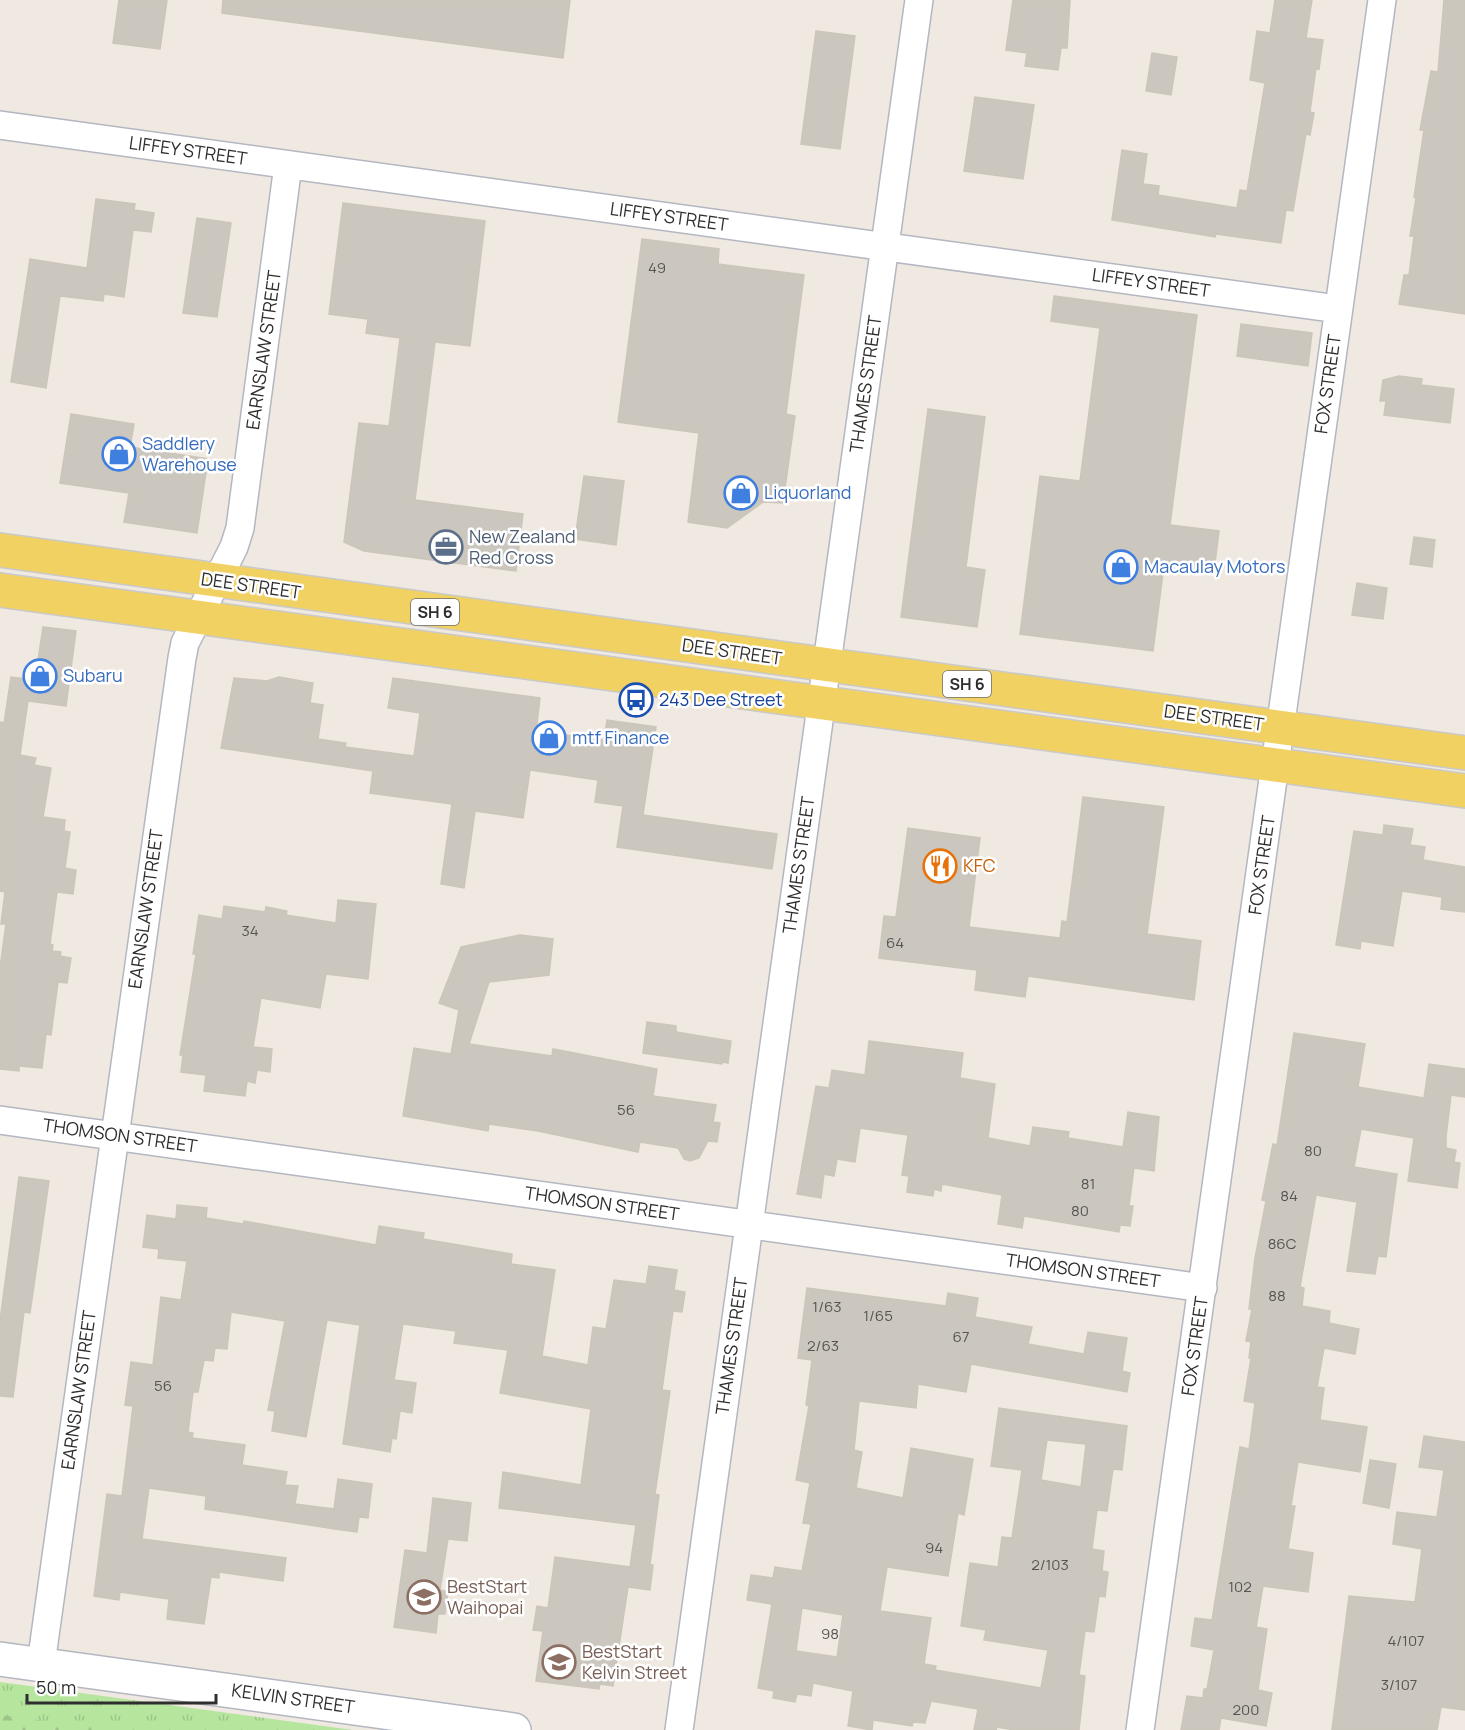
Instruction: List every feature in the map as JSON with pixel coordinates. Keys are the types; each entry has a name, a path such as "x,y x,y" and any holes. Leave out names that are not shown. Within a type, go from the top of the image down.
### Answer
{"main road":[{"name":"DEE STREET","path":"0,550 217,582 1465,753"},
{"name":"SH 6","path":"0,590 1465,791"},
{"name":"KELVIN STREET","path":"0,1659 514,1730"}],"street":[{"name":"THAMES STREET","path":"679,1730 829,665 884,245 919,0"},
{"name":"FOX STREET","path":"1140,1730 1382,0"},
{"name":"LIFFEY STREET","path":"0,125 1338,309"},
{"name":"EARNSLAW STREET","path":"41,1664 182,658 185,643 217,582 240,528 288,165"},
{"name":"THOMSON STREET","path":"0,1120 1203,1288"}],"green space":[{"path":"0,1682 353,1730 0,1730"},
{"path":"0,1715 116,1730 0,1730"}],"building":[{"path":"119,0 167,0 160,49 113,43"},
{"path":"223,0 570,0 563,58 222,13"},
{"path":"1013,0 1070,0 1067,48 1061,48 1058,70 1025,66 1027,53 1006,50"},
{"path":"1275,0 1312,0 1306,38 1323,40 1319,69 1316,68 1310,112 1314,113 1310,135 1306,134 1293,211 1286,210 1281,243 1216,234 1215,237 1112,220 1122,150 1147,154 1143,184 1159,186 1158,195 1237,208 1240,190 1247,191 1265,83 1250,80 1257,31 1270,33"},
{"path":"1444,0 1465,0 1465,314 1399,304 1404,275 1409,275 1414,236 1410,236 1416,198 1414,197 1424,130 1420,130 1431,71 1438,72"},
{"path":"816,31 855,36 840,149 801,144"},
{"path":"1152,53 1177,57 1171,95 1146,91"},
{"path":"975,97 1034,105 1023,179 964,171"},
{"path":"96,199 135,204 134,210 154,213 151,232 133,230 124,297 104,294 103,301 60,296 46,388 11,382 30,259 87,268"},
{"path":"343,203 485,221 470,346 435,342 415,500 523,514 516,571 364,551 344,542 359,423 389,426 400,338 366,333 368,319 329,314"},
{"path":"197,218 231,223 217,317 183,313"},
{"path":"642,239 719,249 718,264 804,275 786,414 795,416 783,503 763,502 727,528 688,522 699,433 618,422"},
{"path":"1054,296 1197,315 1170,525 1219,531 1214,571 1164,565 1153,651 1020,634 1040,476 1080,481 1100,328 1051,321"},
{"path":"1241,324 1312,333 1308,366 1237,356"},
{"path":"1399,376 1422,379 1421,385 1454,389 1450,423 1384,415 1386,401 1380,401 1383,380"},
{"path":"928,409 985,417 966,567 985,570 977,627 901,617"},
{"path":"71,414 134,424 130,447 208,459 197,533 124,522 129,493 60,483"},
{"path":"584,476 624,481 616,545 575,539"},
{"path":"1414,537 1435,540 1432,567 1410,564"},
{"path":"1357,583 1387,588 1383,619 1352,615"},
{"path":"43,627 76,631 66,706 28,701 20,755 36,758 34,765 51,768 43,817 65,820 64,831 70,832 65,868 76,870 73,894 57,892 50,944 53,945 52,951 61,952 60,956 71,958 67,983 58,982 51,1035 46,1034 42,1068 19,1066 19,1071 0,1069 0,968 6,924 1,924 5,892 0,891 0,722 4,723 11,677 35,680"},
{"path":"279,677 313,683 310,703 323,705 318,739 346,743 345,747 414,756 420,713 388,708 393,678 540,698 536,731 604,740 607,720 656,727 643,815 777,834 772,869 617,847 623,806 595,802 598,780 530,770 523,818 475,811 464,888 441,884 452,804 370,793 373,771 221,748 234,678 267,681"},
{"path":"1083,797 1164,807 1147,934 1201,941 1194,1000 1028,976 1025,997 975,990 977,970 879,958 884,916 896,917 908,828 980,838 969,927 1060,938 1062,921 1067,922"},
{"path":"1384,825 1413,829 1410,845 1425,847 1423,860 1465,867 1465,912 1441,909 1442,897 1402,891 1393,946 1361,941 1360,949 1336,945 1354,831 1383,835"},
{"path":"338,900 376,904 368,979 326,974 320,1008 261,998 253,1047 272,1049 270,1072 257,1070 255,1083 247,1081 245,1096 204,1091 206,1075 181,1072 183,1055 180,1055 196,954 193,954 199,915 222,919 224,906 265,912 266,907 287,911 286,915 336,923"},
{"path":"520,935 553,939 549,975 489,982 469,1044 552,1056 553,1049 657,1069 653,1096 716,1105 713,1122 720,1123 717,1142 708,1141 699,1158 690,1161 684,1159 678,1148 640,1142 638,1152 538,1131 489,1124 488,1131 403,1116 414,1048 451,1054 459,1010 439,1003 461,947"},
{"path":"647,1022 676,1026 676,1032 731,1041 728,1063 643,1053"},
{"path":"1294,1033 1365,1044 1358,1087 1424,1098 1429,1064 1465,1069 1465,1097 1451,1095 1446,1137 1446,1148 1456,1150 1454,1162 1460,1163 1457,1188 1408,1181 1414,1138 1361,1129 1354,1167 1397,1174 1386,1257 1378,1256 1375,1274 1347,1271 1357,1202 1316,1195 1300,1287 1304,1288 1302,1306 1330,1311 1329,1323 1359,1329 1355,1354 1324,1348 1317,1387 1324,1388 1320,1420 1367,1427 1360,1472 1298,1462 1291,1506 1295,1506 1288,1549 1313,1553 1308,1592 1263,1586 1256,1627 1267,1629 1258,1690 1272,1693 1266,1726 1221,1718 1219,1730 1181,1730 1187,1696 1203,1698 1204,1689 1207,1689 1214,1650 1191,1646 1195,1618 1212,1620 1240,1447 1249,1449 1255,1403 1244,1401 1251,1358 1249,1358 1251,1342 1246,1341 1252,1309 1249,1309 1255,1258 1266,1201 1262,1200 1273,1144 1277,1145"},
{"path":"869,1041 963,1053 960,1078 995,1084 988,1138 1030,1146 1033,1127 1069,1132 1068,1138 1123,1147 1128,1112 1159,1117 1154,1171 1134,1168 1129,1206 1133,1206 1130,1226 1120,1225 1119,1232 1024,1216 1022,1228 998,1224 1002,1195 942,1184 941,1191 934,1189 933,1196 907,1192 909,1176 902,1175 908,1135 860,1128 855,1162 837,1159 834,1176 824,1174 821,1198 797,1194 816,1086 829,1088 832,1070 865,1075"},
{"path":"19,1177 49,1181 30,1313 24,1312 13,1397 0,1396 0,1321"},
{"path":"177,1205 207,1208 206,1218 243,1224 244,1221 376,1245 379,1226 424,1233 423,1239 512,1254 511,1264 555,1270 542,1356 588,1365 593,1327 606,1329 614,1280 646,1284 649,1266 677,1270 674,1290 685,1292 682,1312 673,1311 662,1390 670,1391 655,1494 659,1495 650,1565 653,1565 650,1590 628,1587 613,1686 600,1684 599,1689 536,1681 543,1631 533,1630 537,1606 548,1608 555,1557 630,1567 636,1525 499,1508 503,1472 581,1485 591,1409 500,1393 508,1350 454,1343 456,1331 403,1324 394,1380 416,1383 412,1413 400,1411 396,1439 392,1438 390,1452 343,1444 360,1325 327,1320 306,1437 272,1431 275,1411 268,1410 285,1321 231,1312 227,1349 215,1348 213,1361 204,1360 198,1392 193,1392 188,1432 193,1433 192,1438 245,1445 242,1465 287,1472 285,1485 298,1486 295,1504 334,1509 338,1479 372,1484 368,1518 359,1517 357,1532 335,1529 205,1509 206,1496 149,1488 142,1539 286,1558 283,1581 219,1572 219,1578 211,1577 204,1624 167,1619 169,1599 120,1592 119,1600 94,1596 107,1494 122,1496 133,1406 125,1405 131,1362 153,1365 161,1297 181,1300 187,1261 158,1258 159,1249 143,1247 147,1215 176,1219"},
{"path":"807,1288 946,1306 948,1293 978,1298 975,1317 1032,1327 1028,1344 1084,1354 1088,1332 1127,1338 1122,1371 1130,1373 1127,1392 971,1364 966,1392 918,1384 916,1408 859,1401 854,1450 862,1452 856,1488 903,1498 911,1448 973,1459 964,1515 958,1513 948,1576 887,1567 880,1611 931,1618 924,1664 936,1666 935,1670 1041,1688 1048,1650 984,1640 986,1630 961,1626 970,1563 998,1567 1002,1537 1012,1538 1022,1470 991,1466 999,1408 1127,1426 1122,1470 1113,1469 1107,1511 1097,1510 1092,1549 1104,1551 1102,1571 1108,1572 1105,1597 1099,1596 1094,1632 1085,1631 1079,1675 1085,1676 1079,1730 1014,1730 997,1727 996,1730 974,1730 978,1709 931,1701 925,1723 913,1722 912,1726 873,1720 872,1730 848,1726 853,1691 813,1683 811,1696 797,1694 795,1702 773,1698 774,1691 758,1688 772,1604 747,1600 751,1575 773,1578 775,1567 802,1571 811,1524 803,1523 810,1483 796,1480 809,1406 806,1405 812,1360 798,1358","holes":["1047,1440 1086,1444 1081,1487 1041,1480","802,1608 843,1615 837,1657 796,1651"]},
{"path":"1424,1436 1465,1442 1465,1710 1441,1707 1437,1730 1332,1730 1349,1596 1415,1602 1422,1549 1393,1544 1397,1512 1437,1517 1444,1470 1419,1467"},
{"path":"1370,1460 1396,1464 1389,1508 1363,1503"},
{"path":"433,1498 471,1503 467,1541 448,1539 440,1590 448,1592 445,1614 438,1614 436,1633 394,1627 405,1550 427,1553"}],"place":[{"name":"Saddlery Warehouse","path":"119,454"},
{"name":"Liquorland","path":"741,493"},
{"name":"New Zealand Red Cross","path":"446,547"},
{"name":"Macaulay Motors","path":"1121,567"},
{"name":"Subaru","path":"40,676"},
{"name":"243 Dee Street","path":"636,700"},
{"name":"mtf Finance","path":"549,738"},
{"name":"KFC","path":"940,866"},
{"name":"BestStart Waihopai","path":"424,1597"},
{"name":"BestStart Kelvin Street","path":"559,1662"}]}
